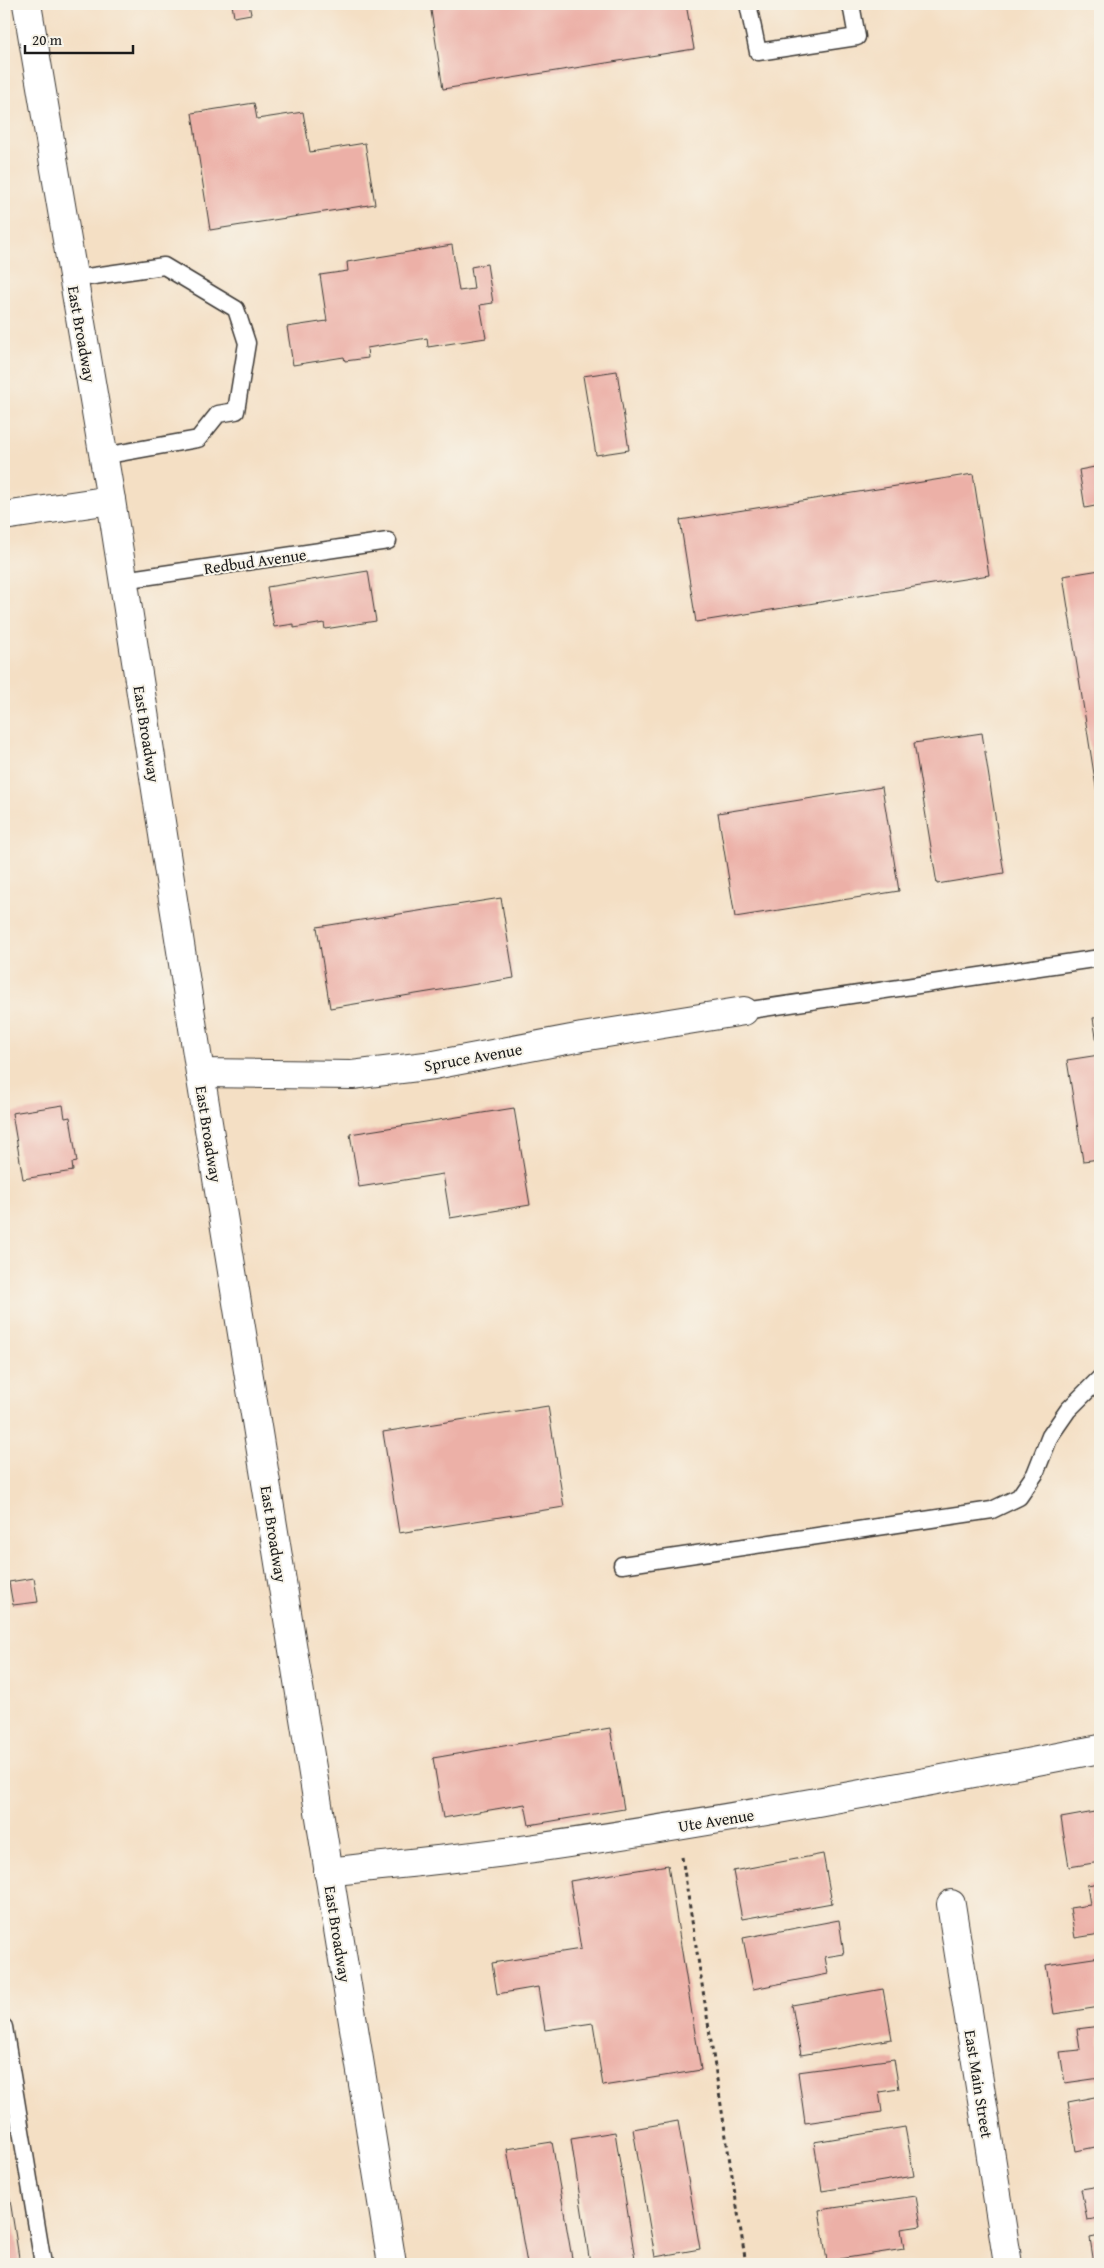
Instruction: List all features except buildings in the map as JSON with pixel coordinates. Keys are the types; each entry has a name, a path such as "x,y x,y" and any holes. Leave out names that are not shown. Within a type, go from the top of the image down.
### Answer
{"main road":[{"name":"East Broadway","path":"27,4 103,456 200,1073 392,2264"},
{"path":"4,516 110,500"},
{"name":"Spruce Avenue","path":"200,1073 352,1075 425,1066 744,1010"},
{"name":"Ute Avenue","path":"328,1872 532,1848 677,1827 1100,1749"},
{"name":"East Main Street","path":"951,1904 1008,2264"}],"lane":[{"path":"748,4 758,52 857,36 851,4"},
{"path":"73,279 164,266 236,308 247,343 236,410 218,414 198,439 103,456"},
{"name":"Redbud Avenue","path":"123,580 388,541"},
{"path":"744,1010 1100,958"},
{"path":"622,1565 992,1510 1019,1497 1035,1474 1050,1436 1063,1417 1100,1378"},
{"path":"4,2027 43,2264"}],"path":[{"path":"677,1827 746,2264"}]}
